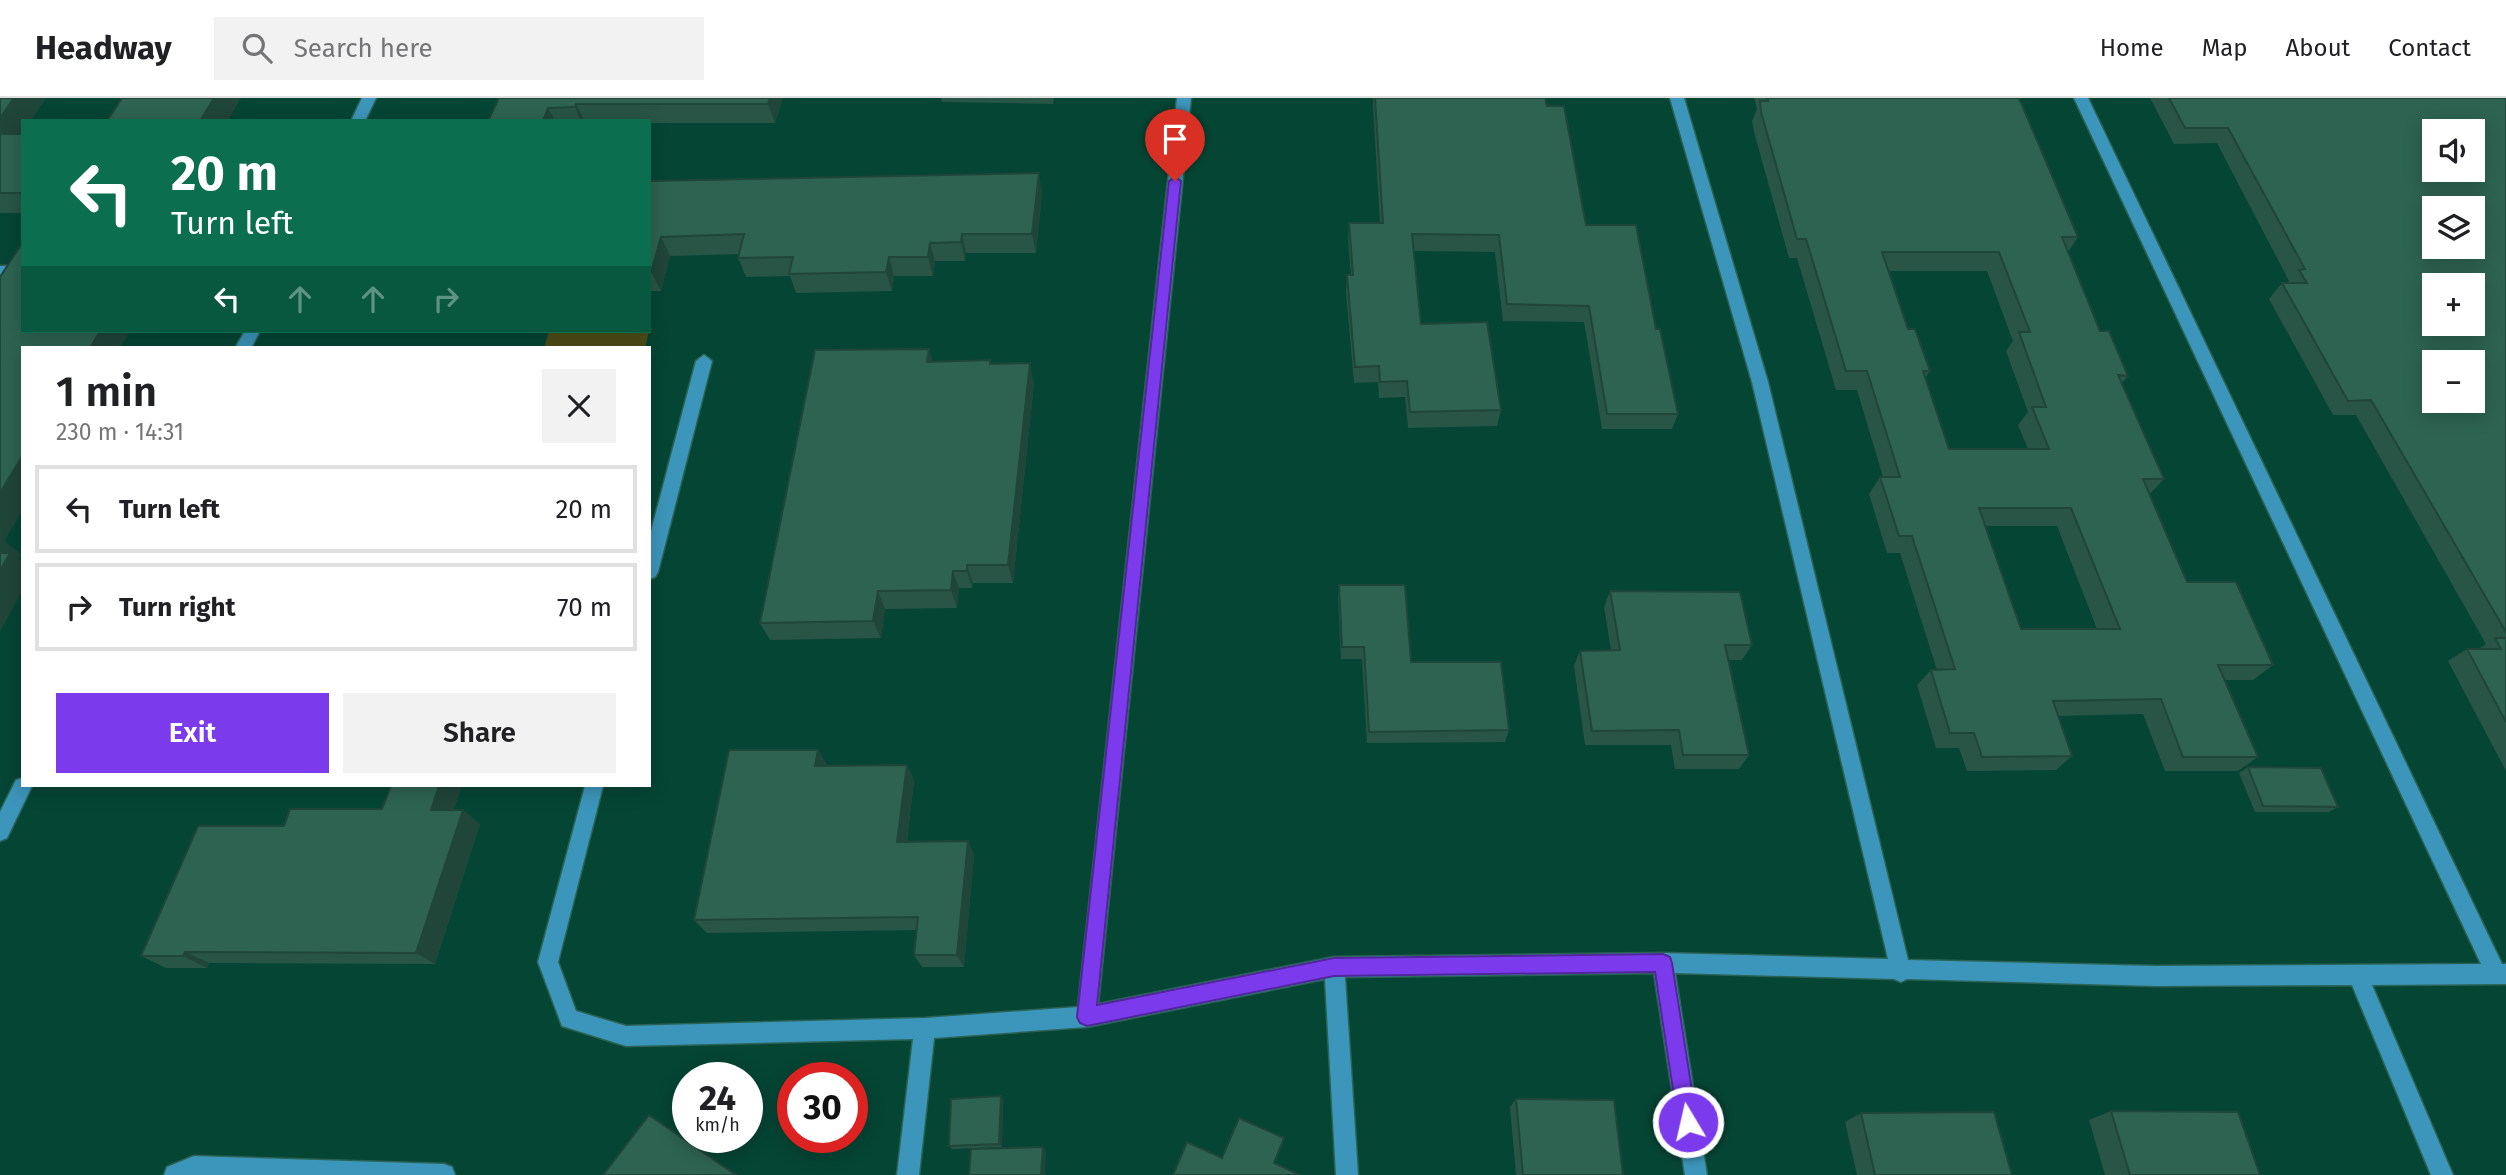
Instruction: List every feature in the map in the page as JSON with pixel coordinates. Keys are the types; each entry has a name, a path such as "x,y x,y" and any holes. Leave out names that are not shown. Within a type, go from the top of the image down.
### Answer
{"street":[{"path":"359,119 369,98"},
{"path":"1087,1017 1184,98"},
{"path":"1677,98 1760,382 1901,972"},
{"path":"594,787 548,962 569,1018 626,1036 925,1028 1087,1017 1334,967 1663,963 1901,972 2359,977 2501,974 2081,98"},
{"path":"0,271 21,271"},
{"path":"651,564 704,361"},
{"path":"0,832 22,787"},
{"path":"1663,963 1696,1175"},
{"path":"1334,967 1347,1175"},
{"path":"2359,977 2442,1175"},
{"path":"908,1175 925,1028"},
{"path":"175,1175 194,1167 444,1175"}],"shaded area":[{"path":"548,333 649,333 645,346 545,346"}],"building":[{"path":"0,98 14,98 0,118"},
{"path":"122,98 214,98 201,119 108,119"},
{"path":"499,98 770,98 768,104 576,104 575,107 548,108 544,119 489,119"},
{"path":"1375,98 1545,98 1547,106 1564,106 1586,225 1636,225 1656,329 1660,329 1678,414 1607,414 1589,306 1507,304 1499,235 1412,234 1421,324 1487,322 1501,410 1410,412 1407,381 1380,382 1379,366 1355,367 1347,275 1353,275 1349,223 1383,223"},
{"path":"1767,98 2019,98 2078,237 2062,237 2100,331 2109,331 2128,376 2118,375 2164,479 2143,479 2187,582 2236,582 2273,665 2218,665 2258,757 2183,757 2161,699 2053,701 2072,756 1982,757 1974,733 1950,733 1931,670 1955,669 1912,536 1899,536 1880,477 1900,477 1867,371 1846,371 1806,239 1797,239 1761,112 1760,101 1768,101","holes":["1882,252 1999,252 2030,332 2019,332 2046,407 2032,407 2049,449 1949,449 1923,371 1930,371 1915,329 1908,329","1979,508 2071,508 2120,629 2021,629"]},
{"path":"2169,98 2506,98 2506,632 2371,400 2348,401 2282,283 2307,283 2299,270 2305,269 2228,128 2185,128"},
{"path":"0,134 21,134 21,193 0,193"},
{"path":"1039,173 1032,234 962,234 961,242 930,243 928,257 889,257 886,272 789,274 793,257 738,258 744,234 661,237 651,272 651,181"},
{"path":"21,245 21,333 99,333 91,346 21,346 21,458 0,493 0,277"},
{"path":"929,349 927,362 990,360 990,364 1030,363 1008,565 967,565 967,571 953,571 951,590 878,591 873,621 760,623 815,350"},
{"path":"0,553 10,553 0,571"},
{"path":"1339,585 1405,585 1411,662 1501,662 1509,730 1369,732 1364,647 1342,647"},
{"path":"1610,591 1740,592 1752,645 1725,645 1749,755 1683,755 1679,730 1592,731 1580,651 1620,650"},
{"path":"2495,638 2506,638 2506,722 2467,649 2501,649"},
{"path":"729,750 818,750 815,766 907,765 897,842 968,841 957,955 914,955 918,917 694,920"},
{"path":"2248,767 2321,768 2338,807 2263,806"},
{"path":"391,787 439,787 431,810 463,810 416,953 185,952 183,956 141,956 198,826 284,826 290,809 382,809"},
{"path":"1001,1096 999,1144 949,1146 951,1099"},
{"path":"1516,1099 1614,1100 1623,1175 1523,1175"},
{"path":"2111,1111 2238,1112 2260,1175 2130,1175"},
{"path":"1994,1112 2012,1175 1875,1175 1861,1113"},
{"path":"649,1115 672,1131 672,1153 704,1153 736,1175 603,1175"},
{"path":"1239,1118 1284,1138 1274,1163 1300,1175 1173,1175 1187,1142 1222,1158"},
{"path":"1043,1147 1041,1175 969,1175 971,1149"}],"route":[{"path":"1175,181 1087,1017 1334,967 1663,963 1688,1122"}]}
